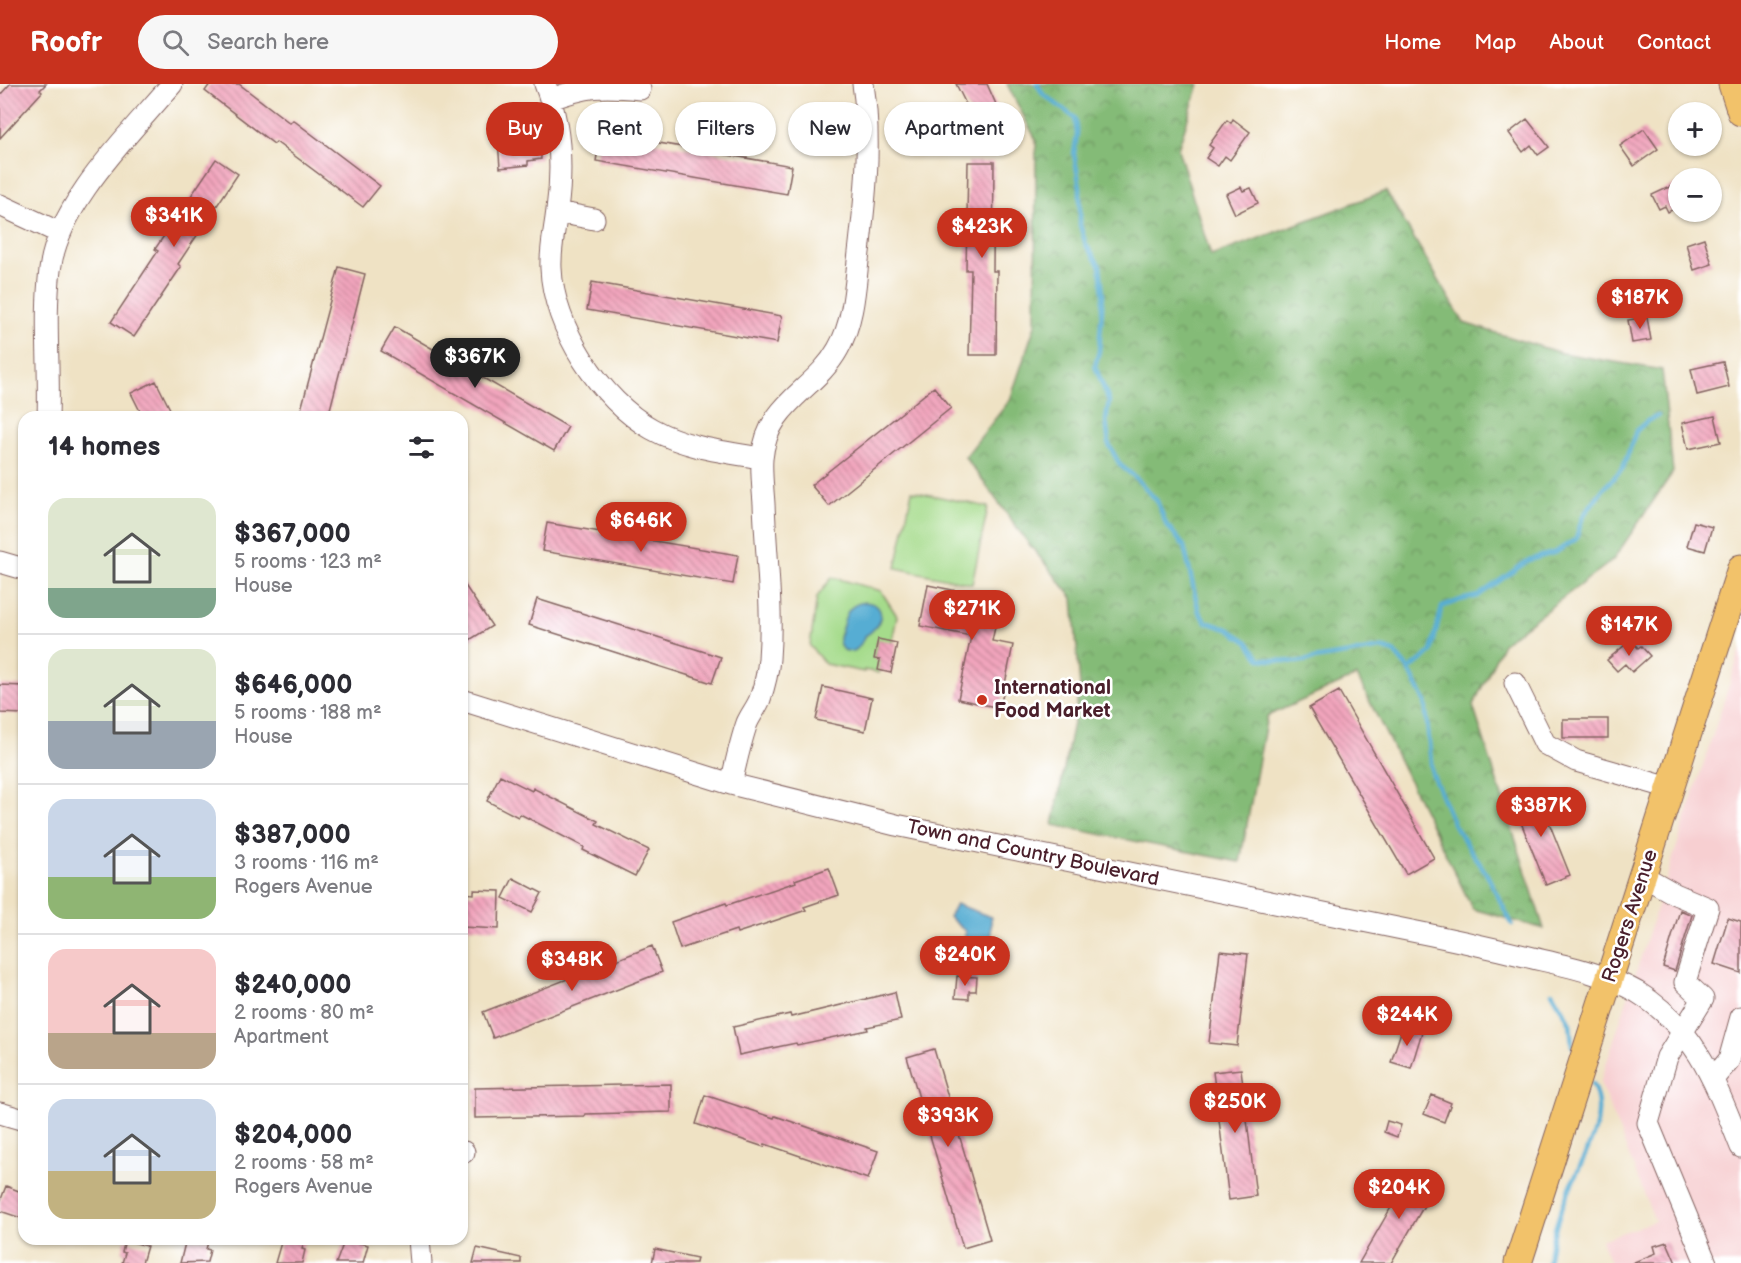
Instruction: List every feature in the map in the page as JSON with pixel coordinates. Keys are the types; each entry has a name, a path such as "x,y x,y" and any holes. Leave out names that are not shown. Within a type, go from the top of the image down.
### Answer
{"main road":[{"path":"1732,84 1741,112"},
{"name":"Rogers Avenue","path":"1518,1263 1670,788 1736,602 1741,568"}],"street":[{"path":"48,411 48,295 50,268 60,233 88,184 172,84"},
{"path":"731,784 748,720 760,699 768,662 771,610 762,458 768,433 779,414 791,399 824,368 838,350 846,330 854,292 865,201 867,148 863,84"},
{"path":"640,88 595,86 548,92 559,131 561,161 551,269 556,300 566,329 586,362 604,387 626,410 652,429 680,442 762,458"},
{"path":"0,205 60,233"},
{"path":"557,212 594,219"},
{"path":"0,562 18,566"},
{"path":"1515,683 1545,744 1576,761 1670,788"},
{"name":"Town and Country Boulevard","path":"468,702 731,784 896,825 1456,940 1562,965 1610,980 1636,992 1673,1020 1684,1032 1713,1079 1741,1147"},
{"path":"1643,876 1675,894 1708,908 1685,982 1703,999 1667,1057 1648,1123 1706,1263"},
{"path":"1713,1079 1729,1060 1741,1017"},
{"path":"0,1113 18,1118"},
{"path":"420,1245 421,1263"}],"shaded area":[{"path":"1741,648 1741,1263 1610,1263 1601,1240 1655,1221 1600,1083"}],"green space":[{"path":"1007,84 1199,84 1178,149 1211,256 1386,191 1464,323 1561,353 1662,370 1673,472 1613,560 1503,643 1473,706 1544,929 1473,909 1357,676 1267,716 1240,862 1053,825 1080,687 1073,598 1029,544 965,457 1010,400 1035,325 1036,140 1025,119 1025,102 1016,102"},
{"path":"912,491 988,507 972,584 896,568"},
{"path":"832,577 881,591 897,616 892,642 878,640 874,658 880,660 879,673 825,664 810,646 817,597"}],"water":[{"path":"865,602 878,607 880,617 878,623 865,636 856,650 846,651 842,649 839,639 846,616 852,607"},
{"path":"956,904 991,917 991,967 966,967 965,931 949,917"}],"building":[{"path":"10,84 46,84 40,90 42,92 0,138 0,95"},
{"path":"210,84 239,84 290,123 293,120 380,186 363,207 276,142 274,144 205,91"},
{"path":"956,84 987,84 995,102 965,102"},
{"path":"1233,119 1250,132 1230,160 1225,156 1218,166 1206,158 1213,148 1209,145 1227,120 1231,123"},
{"path":"1527,119 1549,147 1538,155 1531,145 1523,152 1509,133"},
{"path":"1644,129 1658,149 1634,166 1620,146"},
{"path":"663,144 675,146 675,156 734,156 792,166 787,194 596,161 597,156 663,156"},
{"path":"499,156 541,156 541,159 528,161 528,165 500,168"},
{"path":"216,159 238,174 178,264 181,267 134,337 111,322 158,251 155,249"},
{"path":"968,162 994,162 993,271 997,271 996,355 969,355 971,270 966,270"},
{"path":"1241,187 1243,191 1251,188 1258,203 1235,214 1226,194"},
{"path":"1668,188 1668,212 1665,206 1659,209 1652,195"},
{"path":"1704,238 1712,264 1694,270 1686,244"},
{"path":"339,267 365,274 330,411 301,411"},
{"path":"592,282 782,316 777,343 587,310"},
{"path":"1647,317 1651,340 1632,343 1628,320"},
{"path":"395,327 568,427 554,451 381,351"},
{"path":"1723,362 1729,387 1697,395 1691,369"},
{"path":"156,381 171,411 140,411 131,393"},
{"path":"934,387 951,408 829,506 811,485"},
{"path":"1715,416 1721,442 1688,449 1682,423"},
{"path":"1694,522 1712,527 1705,551 1687,546"},
{"path":"547,523 738,555 733,584 542,551"},
{"path":"928,585 1001,600 992,641 1013,645 1000,708 958,699 971,636 920,626"},
{"path":"468,590 492,626 468,641"},
{"path":"537,599 721,657 712,683 529,625"},
{"path":"878,639 897,643 891,673 878,670 880,660 874,659"},
{"path":"1631,640 1638,648 1641,646 1650,656 1632,672 1625,664 1617,671 1607,660"},
{"path":"0,685 18,686 18,714 0,713"},
{"path":"823,687 872,698 865,731 816,720"},
{"path":"1339,691 1434,858 1406,874 1309,708"},
{"path":"1563,719 1608,719 1608,738 1563,738"},
{"path":"500,775 532,791 533,788 598,821 596,824 649,850 635,876 520,814 518,817 487,801"},
{"path":"1536,790 1570,875 1546,885 1512,800"},
{"path":"829,868 839,895 771,922 737,933 736,930 680,949 671,922 796,882 795,880"},
{"path":"513,878 542,893 532,912 503,898"},
{"path":"474,890 500,891 499,929 468,927 468,894 474,894"},
{"path":"1680,910 1692,915 1675,971 1663,967"},
{"path":"1728,918 1741,922 1741,973 1714,964"},
{"path":"652,946 662,972 493,1038 483,1012"},
{"path":"1220,951 1248,954 1237,1046 1209,1043"},
{"path":"957,976 977,977 976,991 969,991 969,999 955,998"},
{"path":"895,992 901,1020 867,1027 868,1030 739,1055 733,1027 790,1014 791,1017"},
{"path":"1403,1026 1422,1032 1411,1068 1391,1062"},
{"path":"934,1049 990,1240 963,1248 907,1057"},
{"path":"1241,1069 1256,1196 1229,1200 1213,1072"},
{"path":"671,1084 671,1112 475,1118 475,1088"},
{"path":"705,1095 878,1151 868,1179 765,1144 764,1147 696,1124"},
{"path":"1432,1095 1451,1103 1444,1122 1424,1114"},
{"path":"1387,1121 1401,1125 1397,1137 1384,1132"},
{"path":"1412,1171 1436,1185 1391,1263 1359,1263"},
{"path":"6,1186 18,1191 18,1217 0,1211 0,1202"},
{"path":"1667,1242 1676,1263 1632,1263 1656,1253 1654,1246"},
{"path":"124,1245 147,1246 142,1263 122,1263 125,1253 122,1252"},
{"path":"184,1245 207,1245 206,1249 210,1250 207,1262 180,1263"},
{"path":"280,1245 303,1245 302,1249 305,1250 302,1263 275,1263"},
{"path":"343,1245 368,1245 363,1263 336,1263"},
{"path":"477,1248 521,1258 521,1263 473,1263"},
{"path":"655,1249 697,1258 696,1263 652,1263"}],"waterway":[{"path":"1037,84 1043,94 1075,118 1077,134 1074,154 1080,187 1080,225 1086,245 1100,266 1103,294 1099,351 1095,366 1109,401 1106,420 1109,445 1120,465 1135,477 1157,501 1166,524 1184,546 1199,612 1206,622 1228,629 1248,642 1260,659 1296,662 1381,648 1394,652 1409,670 1425,701 1432,773 1454,825 1486,873 1512,924"},
{"path":"1411,668 1431,652 1442,607 1478,596 1529,560 1556,552 1576,539 1583,516 1603,489 1623,468 1636,431 1647,421 1658,416"},
{"path":"1552,992 1570,1023 1572,1046"},
{"path":"1548,1263 1561,1211 1592,1141 1596,1126 1597,1098 1592,1084"}],"place":[{"name":"International Food Market","path":"982,700"}]}
